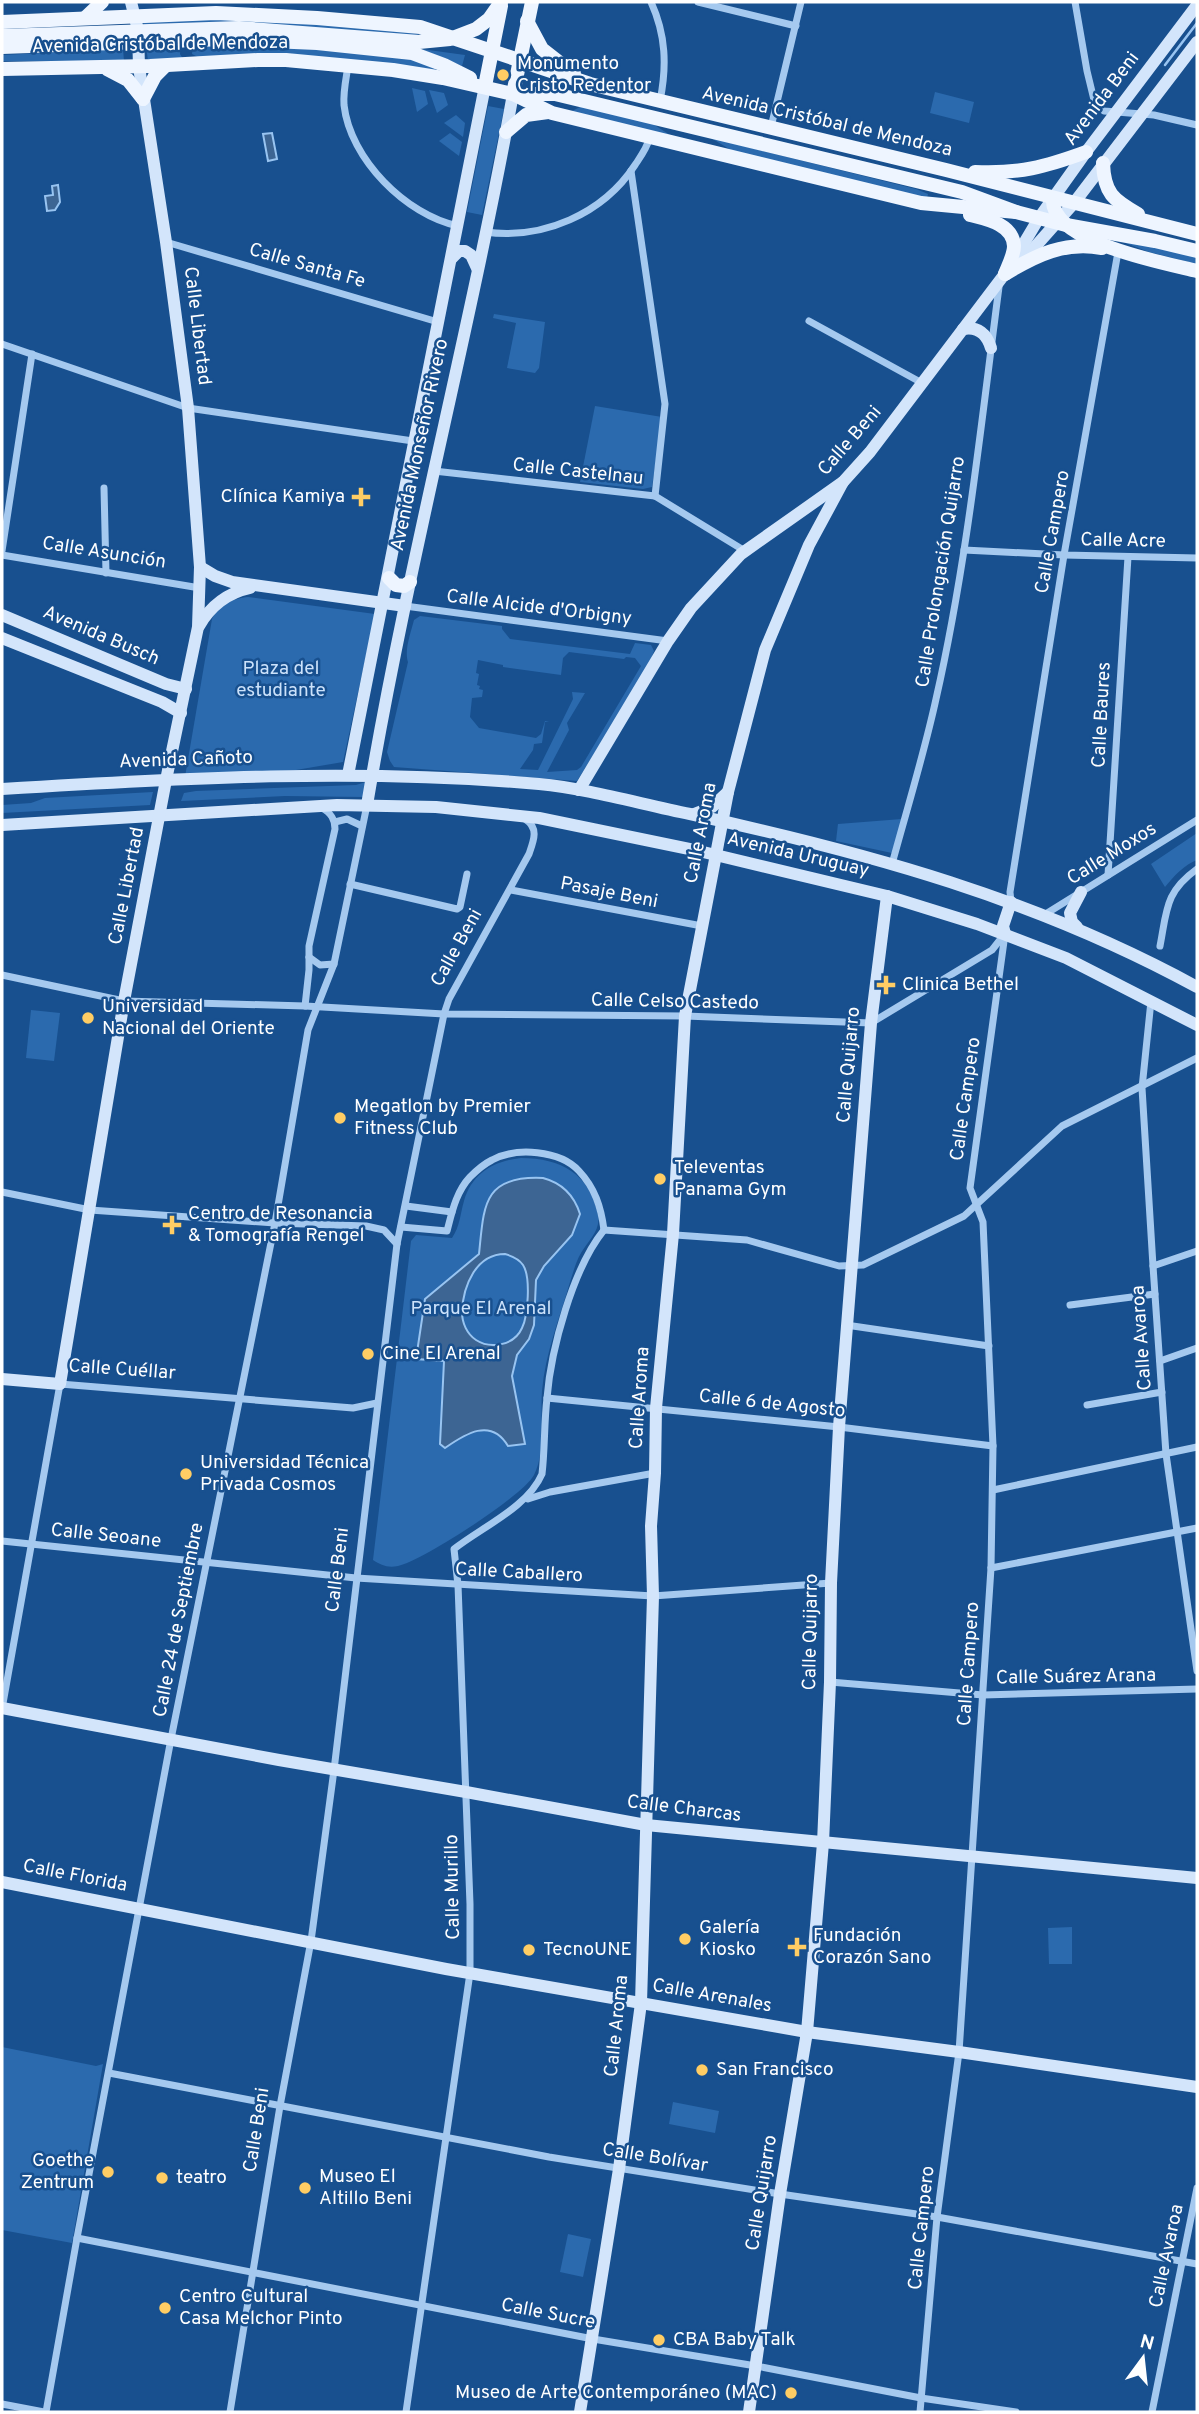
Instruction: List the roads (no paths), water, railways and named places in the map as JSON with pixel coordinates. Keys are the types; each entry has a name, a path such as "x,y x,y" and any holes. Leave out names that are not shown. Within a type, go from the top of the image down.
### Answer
{"main road":[{"path":"85,18 102,2"},
{"path":"450,39 482,24 501,2"},
{"path":"485,86 501,2"},
{"path":"513,94 532,2"},
{"name":"Avenida Cristóbal de Mendoza","path":"2,36 161,16 216,13 420,27 590,84 1036,194 1052,218 1116,251 1197,271"},
{"name":"Avenida Cristóbal de Mendoza","path":"2,22 85,18 419,42 450,39"},
{"name":"Avenida Cristóbal de Mendoza","path":"2,47 132,20 186,39 259,40 412,53 444,65 485,86"},
{"path":"527,21 538,43 548,55 590,84"},
{"path":"186,39 188,64"},
{"name":"Avenida Cristóbal de Mendoza","path":"2,69 165,66 258,60 422,74 513,94 552,113 921,203 1052,218 1197,251"},
{"path":"101,67 128,80 143,99 152,81 165,66"},
{"name":"Avenida Cristóbal de Mendoza","path":"513,94 555,94 578,99 962,192 1016,212"},
{"path":"506,132 526,115 552,113 578,99"},
{"path":"663,119 719,153"},
{"path":"946,170 999,173 1023,171 1086,152"},
{"path":"1103,163 1105,183 1114,199 1158,225"},
{"path":"921,203 991,220 1004,228 1014,247 1005,274"},
{"name":"Avenida Cristóbal de Mendoza","path":"1052,218 1074,204 1197,234"},
{"path":"1005,274 1050,250 1087,245 1116,251"},
{"path":"388,578 396,586 404,586 410,582"}],"street":[{"path":"651,2 666,61 660,102"},
{"path":"698,2 719,4 796,26"},
{"path":"771,128 802,2"},
{"path":"1075,2 1095,104 1104,111 1141,114 1197,125"},
{"name":"Avenida Beni","path":"1052,218 1086,152 1197,5"},
{"name":"Calle Libertad","path":"2,1708 124,1001 198,627 200,567 188,408 132,20"},
{"name":"Avenida Beni","path":"1074,204 1197,42"},
{"path":"348,66 344,96 346,114 357,144 369,163 406,203 435,220 458,226"},
{"name":"Avenida Monseñor Rivero","path":"348,775 485,86"},
{"name":"Avenida Monseñor Rivero","path":"367,805 379,732 513,94"},
{"path":"485,232 512,235 527,233 560,224 597,204 611,194 631,171 650,136"},
{"path":"631,171 665,404 655,496"},
{"name":"Calle Beni","path":"579,790 668,641 691,608 745,551 843,482 963,330 1005,274 1020,248 1052,218"},
{"name":"Calle Santa Fe","path":"166,242 438,322"},
{"path":"451,259 459,251 466,251 477,268"},
{"name":"Calle Campero","path":"1011,901 1010,892 1116,251"},
{"name":"Calle Prolongación Quijarro","path":"892,864 936,699 964,550 990,348 1005,274"},
{"path":"809,321 922,383"},
{"path":"963,330 972,328 981,332 988,339 990,348"},
{"path":"2,344 188,408 413,441"},
{"path":"2,553 32,354"},
{"name":"Calle Castelnau","path":"435,471 655,496 745,551"},
{"name":"Calle Aroma","path":"580,2412 619,2169 641,2003 656,1408 673,1234 685,1016 728,792 769,639 814,535 843,482"},
{"path":"104,488 106,573"},
{"path":"791,518 807,520 814,535"},
{"name":"Calle Acre","path":"964,550 1197,558"},
{"name":"Calle Asunción","path":"2,553 200,588"},
{"name":"Calle Baures","path":"1108,875 1128,557"},
{"path":"200,567 220,579 257,587 405,606"},
{"path":"198,627 219,601 237,591 257,587"},
{"name":"Calle Alcide d'Orbigny","path":"405,606 668,641"},
{"path":"4,639 3,628 7,617"},
{"name":"Avenida Busch","path":"7,617 166,684 186,689"},
{"name":"Avenida Busch","path":"4,639 162,702 181,713"},
{"path":"162,702 167,696 166,684"},
{"name":"Avenida Uruguay","path":"373,775 540,784 579,790 808,841 1011,901 1077,928 1197,987"},
{"name":"Avenida Cañoto","path":"2,789 166,780 373,775"},
{"path":"692,815 712,807 728,792"},
{"path":"2,825 367,805"},
{"name":"Avenida Uruguay","path":"367,805 436,807 539,818 690,849 887,896 1005,933 1066,958 1197,1025"},
{"name":"Calle 24 de Septiembre","path":"45,2412 171,1739 275,1223 308,1030 334,964 367,805"},
{"path":"314,806 324,809 335,822"},
{"name":"Calle Beni","path":"230,2412 280,2106 311,1941 397,1244 444,1014 449,999 529,854 535,835 531,823 521,816"},
{"path":"335,822 347,819 362,826"},
{"name":"Calle Moxos","path":"1044,915 1197,820"},
{"path":"305,1006 309,946 335,822"},
{"path":"690,849 704,859 711,869 711,879"},
{"path":"1160,946 1168,902 1173,891 1197,869"},
{"path":"350,884 457,909 460,907 467,874"},
{"name":"Pasaje Beni","path":"511,890 702,926"},
{"path":"1077,928 1070,913 1081,892"},
{"name":"Calle Quijarro","path":"749,2412 780,2194 807,2032 822,1843 830,1682 831,1583 846,1325 871,1023 887,896"},
{"path":"871,1023 992,950 1005,933 1003,926 1011,901"},
{"name":"Calle Campero","path":"920,2412 937,2217 958,2052 991,1568 993,1446 983,1222 970,1188 1005,933"},
{"path":"309,957 320,965 334,964"},
{"name":"Calle Celso Castedo","path":"2,975 124,1001 305,1006 444,1014 685,1016 871,1023"},
{"name":"Calle Avaroa","path":"1151,1002 1142,1088 1153,1266 1166,1454 1197,1671"},
{"path":"401,1227 447,1231 461,1188 470,1177 492,1160 517,1154 547,1154 567,1161 579,1170 597,1195 604,1230 747,1240 839,1266 863,1265 964,1216 1062,1126 1197,1058"},
{"path":"2,1192 90,1210 275,1223 366,1226 384,1230 397,1244"},
{"path":"406,1206 452,1212"},
{"name":"Calle Murillo","path":"406,2412 470,1973 466,1792 458,1585 454,1549 524,1500 538,1484 542,1474 547,1398 555,1351 576,1278 593,1242 604,1230"},
{"path":"1153,1266 1197,1251"},
{"path":"1070,1305 1155,1294"},
{"path":"846,1325 989,1346"},
{"path":"1160,1361 1197,1348"},
{"name":"Calle Cuéllar","path":"2,1380 240,1398"},
{"path":"1087,1405 1162,1392"},
{"path":"240,1398 353,1408 377,1403"},
{"name":"Calle 6 de Agosto","path":"547,1398 839,1427 993,1446"},
{"path":"993,1490 1197,1447"},
{"name":"Calle Murillo","path":"524,1500 550,1492 655,1473"},
{"path":"991,1568 1197,1528"},
{"name":"Calle Seoane","path":"2,1541 207,1562"},
{"name":"Calle Caballero","path":"207,1562 356,1578 653,1596 831,1583"},
{"name":"Calle Suárez Arana","path":"830,1682 983,1695 1197,1689"},
{"name":"Calle Charcas","path":"2,1708 646,1825 1197,1878"},
{"name":"Calle Florida","path":"2,1882 140,1909"},
{"name":"Calle Arenales","path":"140,1909 470,1973 807,2032 1197,2087"},
{"name":"Calle Bolívar","path":"109,2073 619,2169 937,2217 1197,2263"},
{"name":"Calle Avaroa","path":"1152,2412 1197,2188"},
{"name":"Calle Sucre","path":"76,2238 593,2339 921,2398 1016,2412"},
{"path":"2,2404 45,2412"}],"waterway":[{"path":"1165,65 1197,23"}],"place":[{"name":"Monumento Cristo Redentor","path":"503,75"},
{"name":"Clínica Kamiya","path":"361,497"},
{"name":"Clinica Bethel","path":"886,985"},
{"name":"Universidad Nacional del Oriente","path":"88,1018"},
{"name":"Megatlon by Premier Fitness Club","path":"340,1118"},
{"name":"Televentas Panama Gym","path":"660,1179"},
{"name":"Centro de Resonancia & Tomografía Rengel","path":"172,1225"},
{"name":"Cine El Arenal","path":"368,1354"},
{"name":"Universidad Técnica Privada Cosmos","path":"186,1474"},
{"name":"Galería Kiosko","path":"685,1939"},
{"name":"Fundación Corazón Sano","path":"797,1947"},
{"name":"TecnoUNE","path":"529,1950"},
{"name":"San Francisco","path":"702,2070"},
{"name":"Goethe Zentrum","path":"108,2172"},
{"name":"teatro","path":"162,2178"},
{"name":"Museo El Altillo Beni","path":"305,2188"},
{"name":"Centro Cultural Casa Melchor Pinto","path":"165,2308"},
{"name":"CBA Baby Talk","path":"659,2340"},
{"name":"Museo de Arte Contemporáneo (MAC)","path":"791,2393"}],"park label":[{"name":"Plaza del estudiante","path":"281,680"},
{"name":"Parque El Arenal","path":"481,1309"}]}
